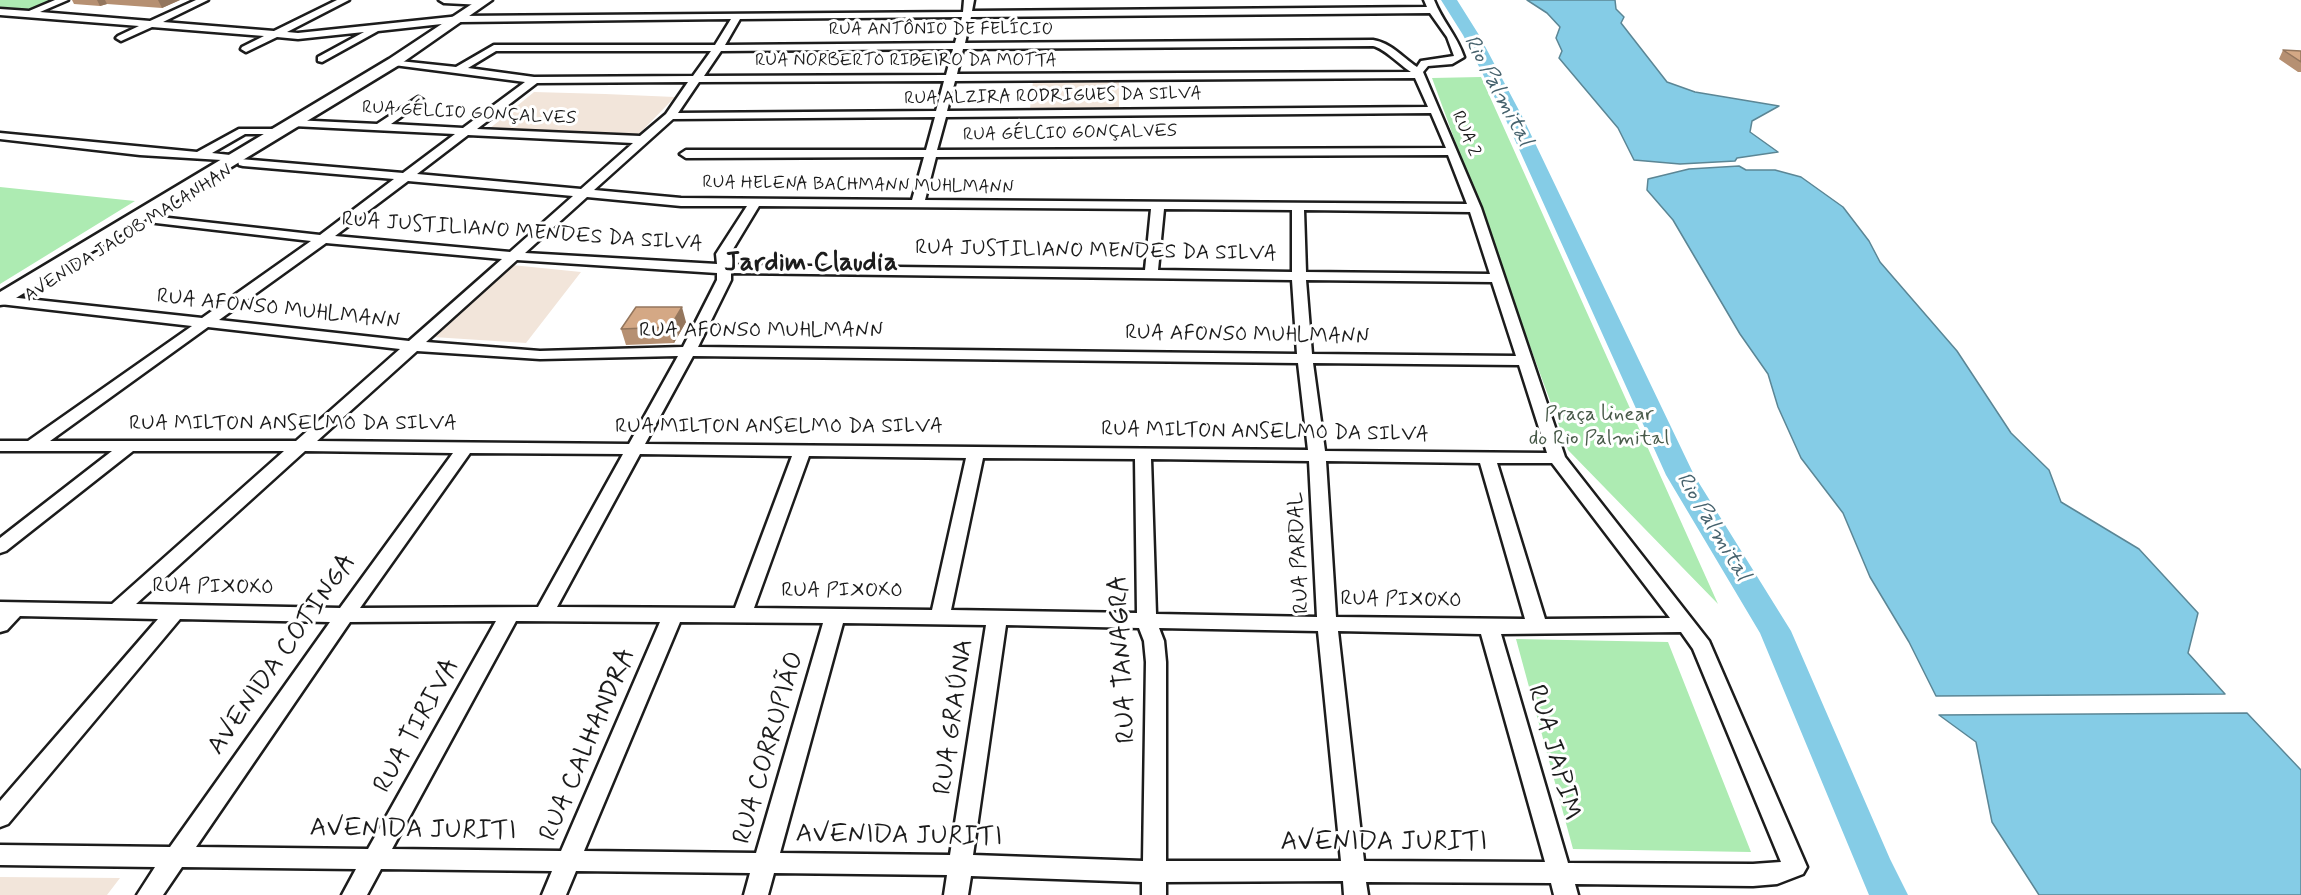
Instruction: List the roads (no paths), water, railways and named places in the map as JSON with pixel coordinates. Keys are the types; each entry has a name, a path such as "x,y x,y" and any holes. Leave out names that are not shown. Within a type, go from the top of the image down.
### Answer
{"main road":[{"name":"AVENIDA JACOB MACANHAN","path":"0,314 156,219 254,148 394,62 484,1"},
{"name":"AVENIDA JACOB MACANHAN","path":"0,300 219,168 239,160"}],"street":[{"path":"28,14 63,0"},
{"path":"121,38 202,0"},
{"path":"246,49 344,0"},
{"path":"444,0 484,1"},
{"path":"917,205 969,0"},
{"path":"0,12 274,35 317,35 460,19 967,15 1431,5 1452,37 1459,57 1452,61 1425,63 1419,73"},
{"path":"116,611 670,116 697,80 737,17"},
{"path":"322,59 382,27"},
{"name":"RUA ANTÔNIO DE FELÍCIO","path":"458,70 494,48 1373,43 1384,45 1395,57 1419,73"},
{"name":"RUA NORBERTO RIBEIRO DA MOTTA","path":"394,62 534,80 1419,73"},
{"name":"RUA 2","path":"1419,73 1475,208 1557,458 1702,646 1795,867"},
{"path":"32,446 323,239 534,80"},
{"path":"378,128 418,100"},
{"name":"RUA ALZIRA RODRIGUES DA SILVA","path":"670,116 1435,110"},
{"name":"RUA GÉLCIO GONÇALVES","path":"293,123 643,140"},
{"path":"199,156 243,131 279,132"},
{"name":"RUA HELENA BACHMANN MUHLMANN","path":"0,136 681,202 1475,208"},
{"name":"RUA GÉLCIO GONÇALVES","path":"686,154 1453,151"},
{"path":"544,614 688,351 724,280 723,254 755,203"},
{"path":"1151,273 1158,207"},
{"name":"RUA PARDAL","path":"1298,208 1299,275 1305,358 1317,456 1327,623 1356,895"},
{"name":"RUA JUSTILIANO MENDES DA SILVA","path":"156,219 323,239 512,256 724,269 1497,278"},
{"name":"RUA AFONSO MUHLMANN","path":"0,300 414,346 540,355 688,351 1524,361"},
{"name":"RUA MILTON ANSELMO DA SILVA","path":"0,446 300,446 1557,458"},
{"path":"0,547 128,447"},
{"name":"AVENIDA COTINGA","path":"149,895 465,448"},
{"path":"741,617 802,452"},
{"path":"940,617 976,452"},
{"name":"RUA TANAGRA","path":"1143,455 1147,622 1154,641 1156,662 1155,884"},
{"path":"1487,458 1537,626"},
{"path":"0,625 8,609"},
{"name":"RUA PIXOXO","path":"8,609 345,615 940,617 1489,627 1685,625"},
{"path":"0,818 175,612"},
{"name":"RUA TIRIVA","path":"354,895 510,614"},
{"name":"RUA CALHANDRA","path":"554,895 673,615"},
{"name":"RUA CORRUPIÃO","path":"756,895 835,616"},
{"name":"RUA GRAÚNA","path":"956,895 997,618"},
{"name":"RUA JAPIM","path":"1489,627 1563,885"},
{"name":"AVENIDA JURITI","path":"0,855 961,866 1155,884 1353,871 1563,885 1777,874 1795,867"}],"water":[{"path":"1527,0 1615,0 1616,9 1624,17 1621,23 1667,82 1695,92 1779,106 1752,121 1750,132 1778,152 1737,158 1735,161 1680,164 1634,160 1618,128 1559,58 1562,51 1556,38 1560,27 1547,13"},
{"path":"1739,166 1746,170 1775,170 1801,177 1843,207 1869,241 1880,262 1957,351 2011,433 2049,470 2061,502 2139,549 2198,613 2188,653 2225,694 1936,696 1909,642 1870,577 1843,513 1801,458 1778,407 1768,374 1740,334 1673,220 1647,190 1648,179 1689,169"},
{"path":"2247,713 2301,770 2301,895 2039,895 1992,822 1976,742 1939,715"}],"waterway":[{"name":"Rio Palmital","path":"1449,0 1471,35 1514,118 1680,475 1775,631 1875,868 1889,895"}],"district":[{"name":"Jardim Claudia","path":"811,264"}],"park label":[{"name":"Praça linear do Rio Palmital","path":"1599,428"}]}
